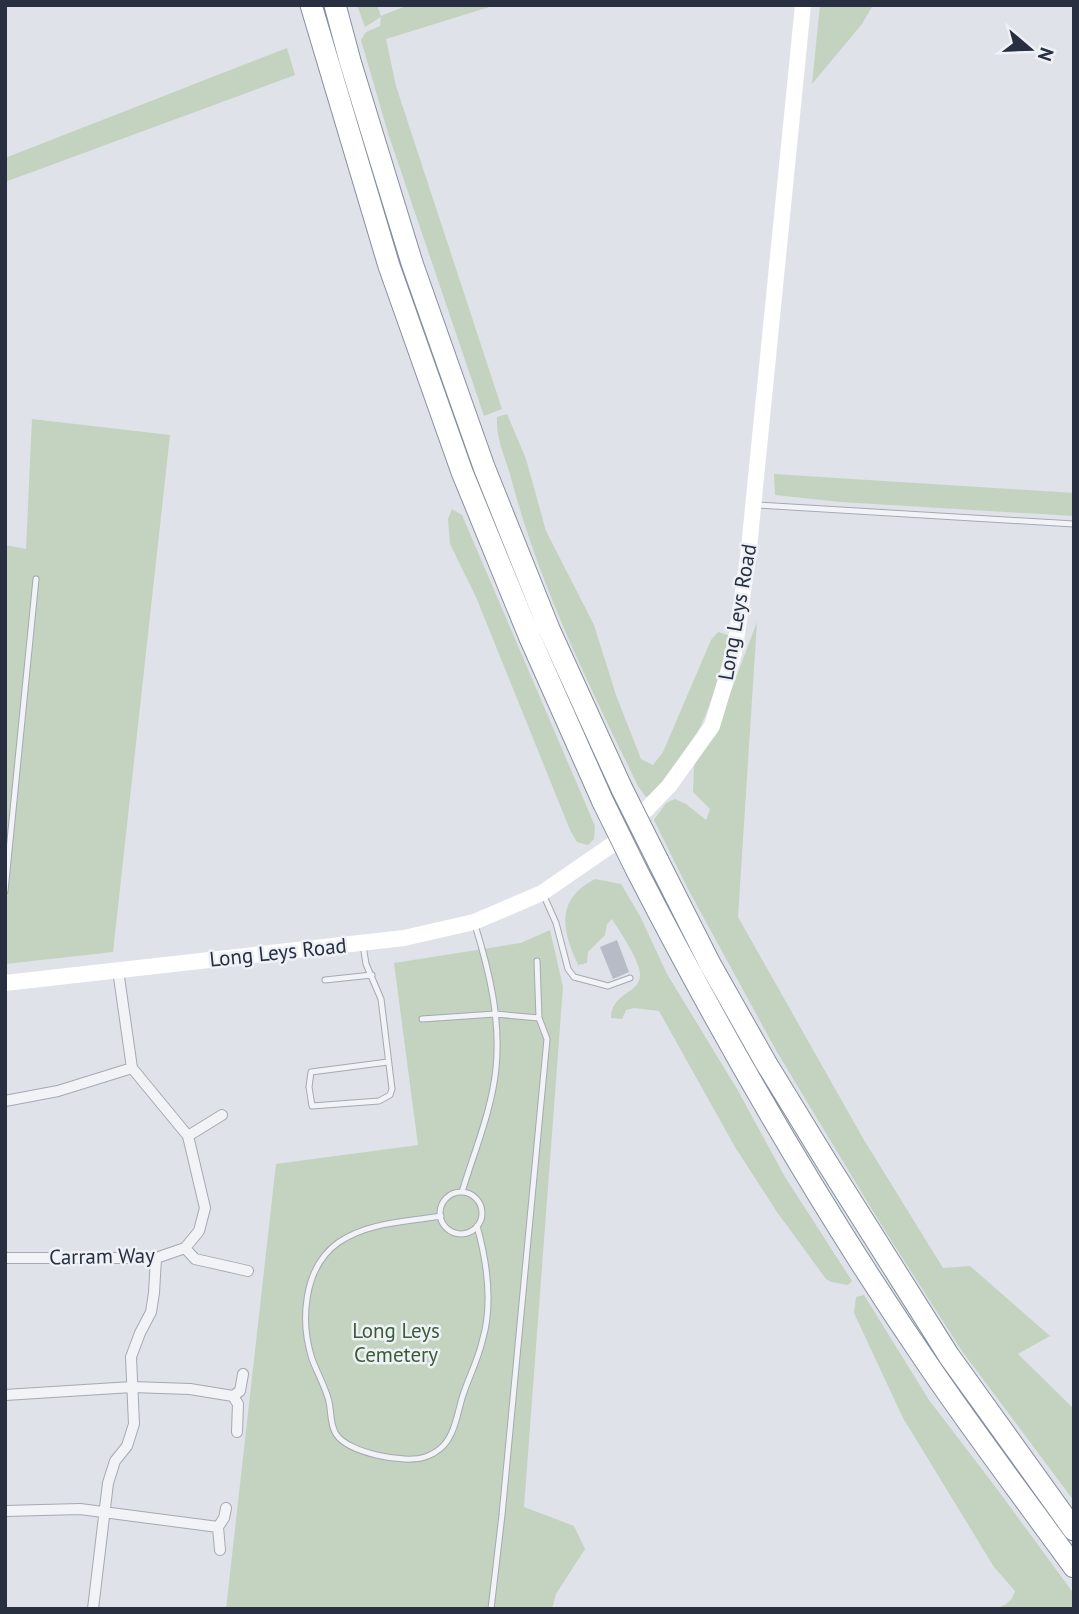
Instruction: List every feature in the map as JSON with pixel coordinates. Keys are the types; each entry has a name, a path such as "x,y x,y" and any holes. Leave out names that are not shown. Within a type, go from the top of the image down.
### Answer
{"highway":[{"path":"335,5 412,263 484,467 549,629 622,789 716,975 766,1063 949,1356 1074,1530"},
{"path":"314,15 388,267 462,472 530,638 603,802 704,999 806,1176 931,1369 1074,1567"}],"street":[{"name":"Long Leys Road","path":"5,983 404,938 474,922 542,893 613,844 669,786 712,726 728,678 739,627 754,505 803,5"},
{"path":"5,1101 58,1091 132,1068 118,970"},
{"name":"Carram Way","path":"5,1258 156,1258 185,1248 199,1231 205,1208 188,1136 132,1068"},
{"path":"188,1136 222,1115"},
{"path":"185,1248 195,1259 248,1271"},
{"path":"93,1609 108,1483 115,1461 127,1446 134,1424 131,1357 151,1312 156,1258"},
{"path":"5,1395 132,1387 190,1389 233,1396 240,1391 243,1374"},
{"path":"233,1396 238,1404 237,1432"},
{"path":"5,1511 66,1508 218,1527"},
{"path":"220,1550 218,1527 226,1508"}],"lane":[{"path":"305,5 314,15"},
{"path":"754,505 1074,524"},
{"path":"5,891 36,579"},
{"path":"542,893 556,923 568,969 574,976 608,986 631,978"},
{"path":"462,1192 489,1101 496,1067 495,1014 490,974 474,922"},
{"path":"363,942 366,964 382,999 392,1089 390,1095 384,1099 312,1106 309,1087 311,1072 388,1062"},
{"path":"491,1609 508,1460 547,1039 539,1018 537,961"},
{"path":"325,980 372,975"},
{"path":"422,1018 495,1014 539,1018"},
{"path":"462,1192 475,1197 480,1203 482,1217 469,1233 454,1233 444,1225 442,1206 450,1196 462,1192"},
{"path":"441,1216 383,1224 359,1231 337,1244 321,1262 310,1282 306,1331 312,1357 329,1400 330,1418 337,1436 349,1445 368,1453 411,1460 427,1457 444,1445 449,1435 483,1339 487,1309 486,1270 477,1226"}],"green space":[{"path":"357,5 377,5 381,16 408,5 496,5 386,39 396,86 502,409 484,416 388,133 361,40 366,32 380,26 381,17 365,27"},
{"path":"820,5 873,5 862,24 812,84"},
{"path":"287,48 295,75 5,182 5,158"},
{"path":"507,414 526,459 546,531 594,625 616,695 641,759 653,765 663,752 711,640 718,632 728,635 718,679 702,724 684,755 651,798 645,796 638,786 601,710 535,555 499,439 497,417"},
{"path":"32,419 170,435 113,952 5,964 5,545 26,549"},
{"path":"774,474 1074,493 1074,516 840,502 775,495"},
{"path":"452,509 462,515 595,826 594,839 588,845 577,842 570,830 476,597 450,544 448,519"},
{"path":"757,622 738,917 864,1140 943,1268 970,1266 1050,1336 1018,1354 1074,1409 1074,1501 962,1351 882,1226 777,1052 688,889 654,820 666,803 675,799 706,820 710,809 693,792 694,766 720,720"},
{"path":"595,879 621,884 640,916 667,974 737,1089 785,1177 852,1281 848,1285 826,1279 777,1212 735,1147 659,1011 634,1008 626,1010 622,1019 611,1018 616,1003 639,981 639,968 633,954 612,919 607,924 605,935 588,952 587,963 578,965 566,928 568,906 573,896"},
{"name":"Long Leys Cemetery","path":"550,930 563,987 524,1507 574,1526 585,1549 556,1594 552,1609 226,1609 276,1164 418,1145 394,963 521,943"},
{"path":"864,1295 929,1400 1074,1594 1074,1609 994,1609 1007,1603 1015,1591 994,1567 903,1418 854,1313 856,1297"}],"building":[{"path":"617,940 629,972 613,979 600,947"}]}
